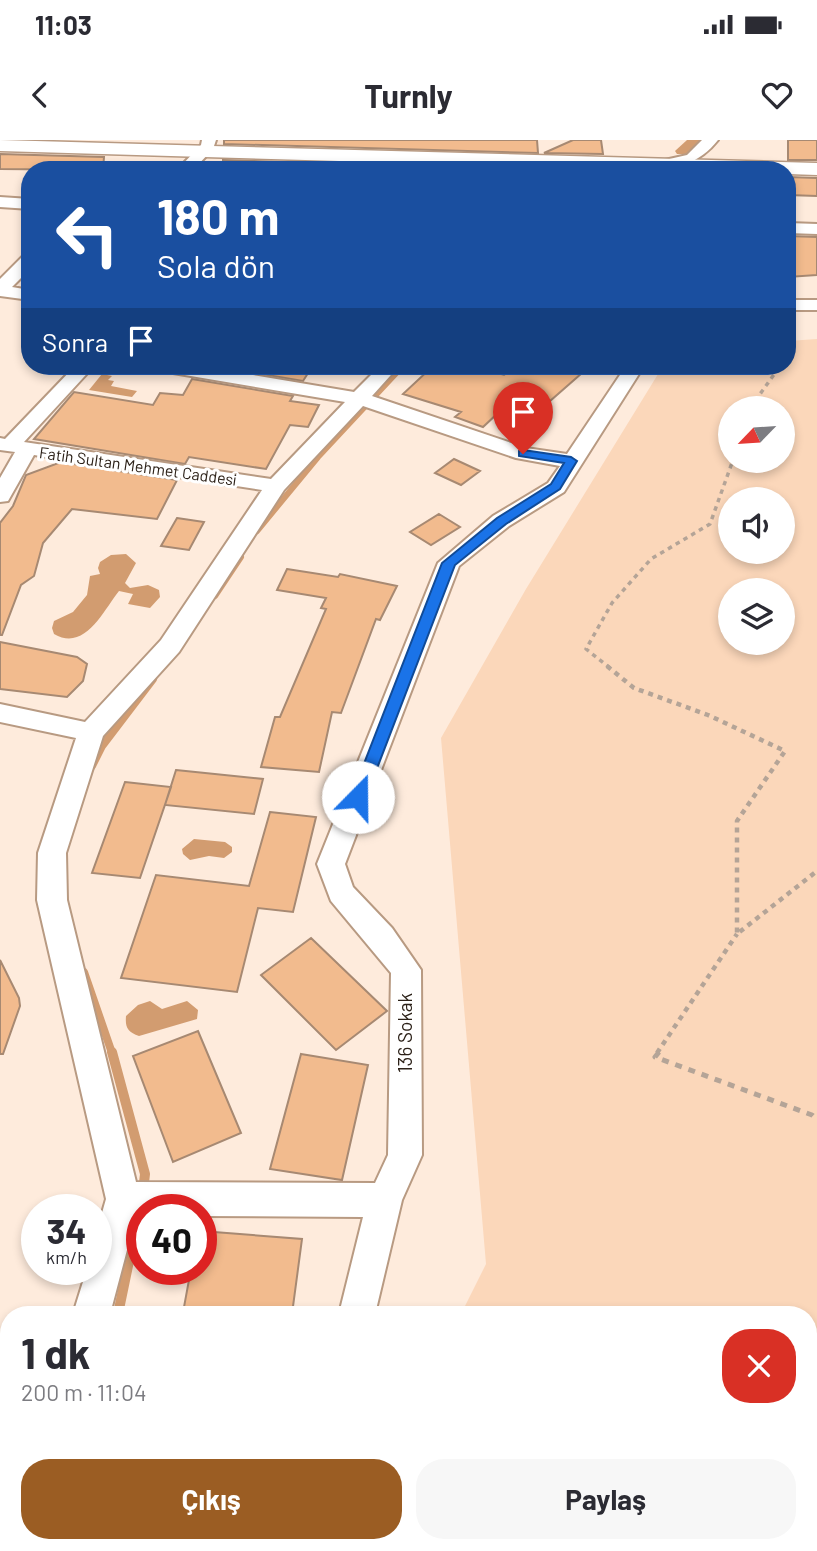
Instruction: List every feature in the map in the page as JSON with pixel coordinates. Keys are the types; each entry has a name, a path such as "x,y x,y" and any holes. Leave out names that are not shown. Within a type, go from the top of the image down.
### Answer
{"main road":[{"path":"71,140 480,161"},
{"path":"0,145 206,146"},
{"path":"680,161 817,161"},
{"path":"796,168 817,169"}],"street":[{"path":"661,161 685,140"},
{"path":"692,159 711,140"},
{"path":"192,161 206,146"},
{"path":"0,202 21,203"},
{"path":"796,228 817,229"},
{"path":"0,267 21,247"},
{"path":"0,290 21,268"},
{"path":"0,290 21,294"},
{"path":"796,305 817,305"},
{"path":"0,496 12,447 77,375"},
{"path":"220,375 360,399 523,454 571,461"},
{"path":"95,1306 123,1199 52,900 52,853 91,732 170,646 276,486 382,375"},
{"name":"136 Sokak","path":"360,1306 385,1200 405,1155 406,970 381,937 341,894 331,864 449,563 501,521 556,486 629,375"},
{"name":"Fatih Sultan Mehmet Caddesi","path":"12,447 276,486"},
{"path":"0,712 91,732"},
{"path":"123,1199 385,1200"}],"path":[{"path":"758,396 773,375"},
{"path":"728,473 710,524 651,559 612,603 586,649 634,688 708,715 785,751 737,821 737,934"},
{"path":"817,872 737,934 655,1057 814,1114 817,1121"}],"shaded area":[{"path":"817,339 817,1306 465,1306 486,1264 441,738 526,589 657,375 796,375 796,340"},
{"path":"101,375 107,375 112,376 108,380 114,381 111,386 137,391 132,397 89,390"},
{"path":"126,554 136,563 125,583 130,588 148,585 159,590 160,597 150,608 128,604 133,594 119,591 100,618 84,634 65,638 54,634 54,621 73,612 87,595 90,576 100,574 100,562 111,555"},
{"path":"194,839 225,842 232,847 232,852 224,858 209,856 190,860 183,854 182,849"},
{"path":"150,1001 162,1009 187,1001 198,1010 197,1019 139,1036 132,1033 126,1024 126,1016 138,1005"}],"building":[{"path":"224,140 537,140 538,153 224,144"},
{"path":"573,140 601,140 603,154 544,153"},
{"path":"788,140 817,140 817,160 788,160"},
{"path":"0,154 104,157 104,161 21,161 21,169 0,169"},
{"path":"796,177 817,178 817,196 796,195"},
{"path":"796,236 817,237 817,275 796,276"},
{"path":"267,375 307,375 303,381"},
{"path":"423,375 580,375 526,422 498,413 483,427 455,417 461,412 403,394"},
{"path":"192,379 293,396 290,401 319,405 308,427 290,425 266,469 189,457 185,464 34,439 74,392 153,405 160,393 183,395"},
{"path":"454,459 480,471 461,485 435,473"},
{"path":"61,462 177,480 157,519 72,509 43,543 34,576 21,585 0,635 0,523 13,506 26,475"},
{"path":"439,514 460,527 431,545 410,532"},
{"path":"177,518 204,522 189,550 161,546"},
{"path":"287,569 338,577 340,574 397,586 380,620 376,619 341,713 332,712 319,772 261,767 275,717 280,717 326,609 321,608 326,598 277,590"},
{"path":"0,642 77,657 87,664 83,681 67,697 0,689"},
{"path":"176,770 263,779 254,814 165,805"},
{"path":"125,782 171,787 140,878 92,873"},
{"path":"270,812 316,817 293,912 258,908 237,992 121,978 156,875 249,886"},
{"path":"311,938 387,1011 336,1050 261,975"},
{"path":"0,960 19,998 20,1006 3,1054 0,1054"},
{"path":"198,1031 241,1133 173,1162 133,1056"},
{"path":"301,1054 368,1065 342,1180 270,1169"},
{"path":"217,1232 302,1239 293,1306 184,1306 188,1285 217,1285"}],"waterway":[{"path":"682,151 695,140"},
{"path":"257,531 318,457 394,375"},
{"path":"215,596 241,557"},
{"path":"92,766 102,746 153,679"},
{"path":"84,972 112,1053"},
{"path":"112,1052 145,1174 143,1191"},
{"path":"120,1306 126,1275"}],"route":[{"path":"358,797 449,563 501,521 556,486 571,461 523,454"}]}
